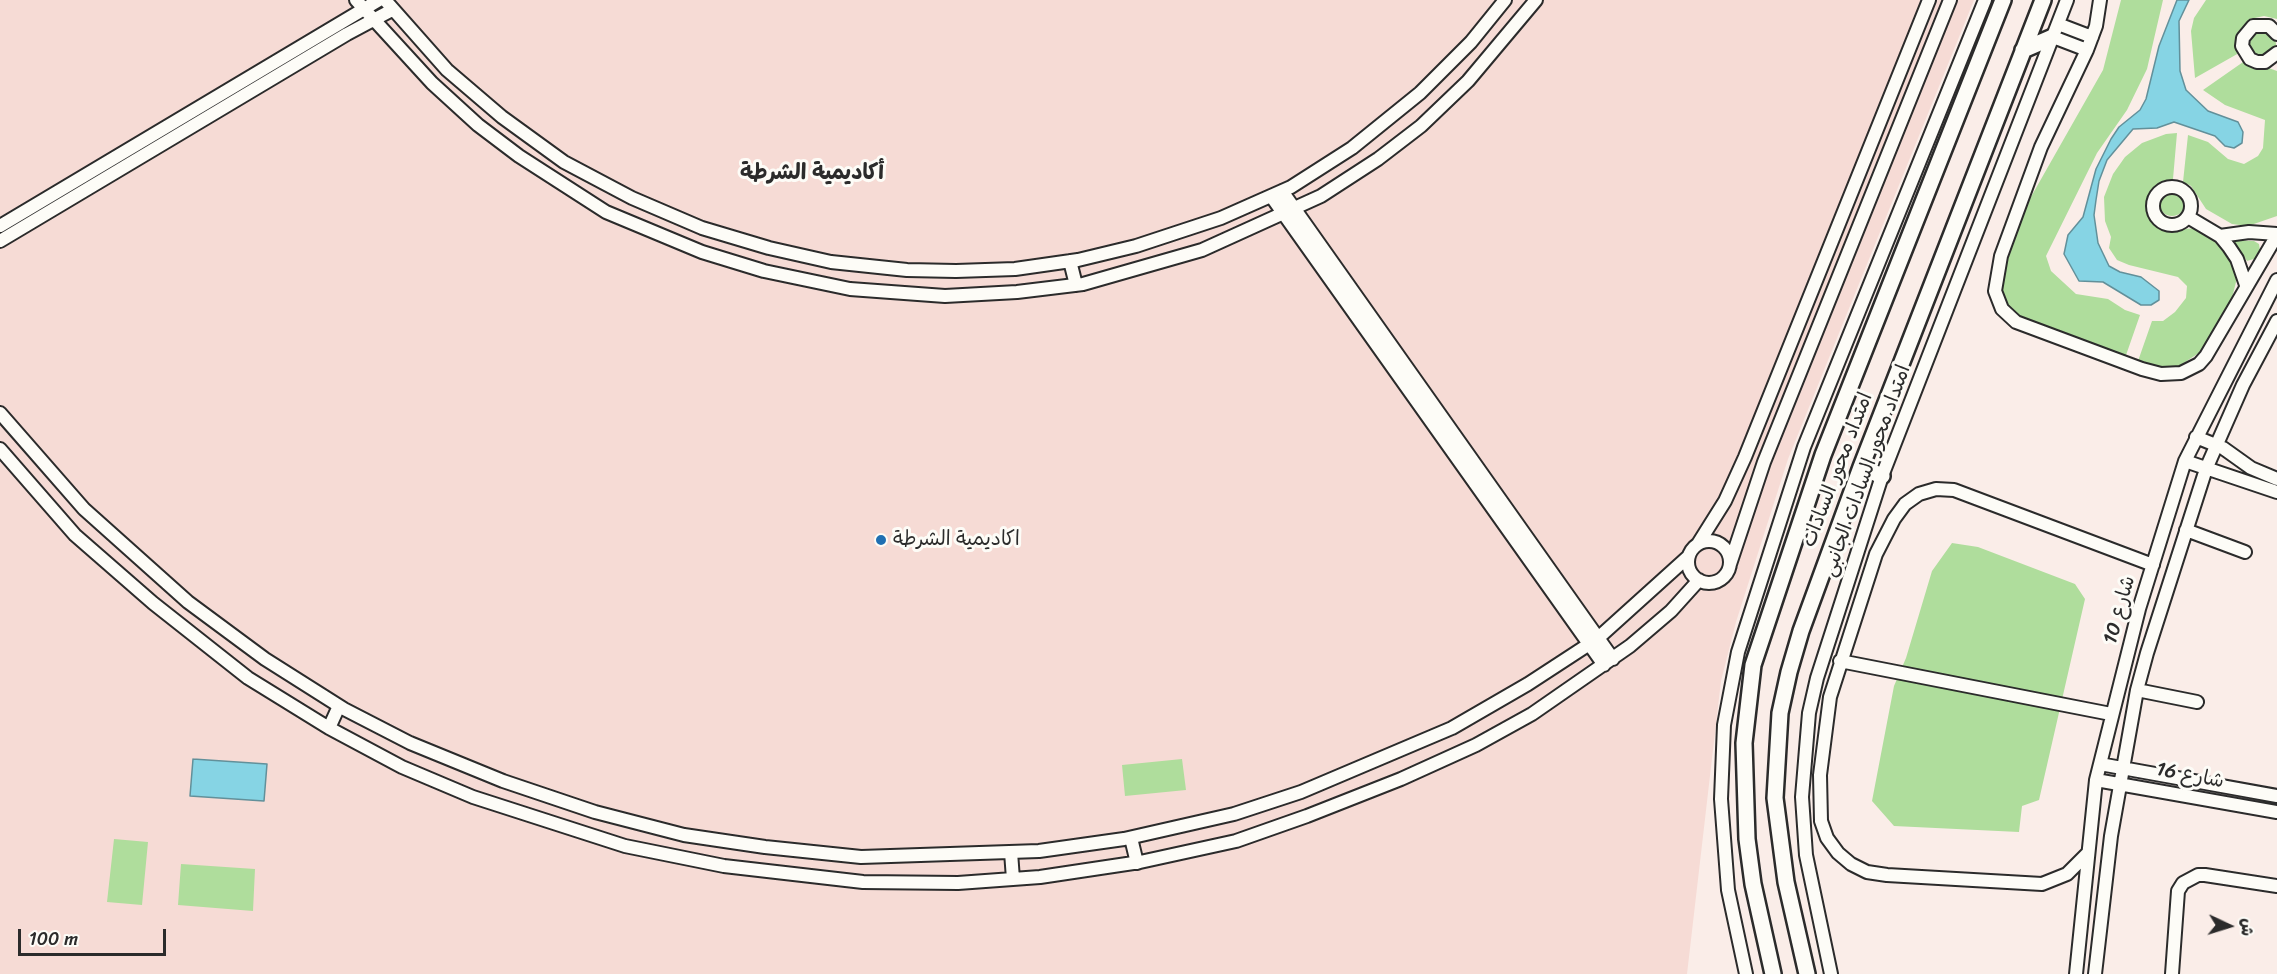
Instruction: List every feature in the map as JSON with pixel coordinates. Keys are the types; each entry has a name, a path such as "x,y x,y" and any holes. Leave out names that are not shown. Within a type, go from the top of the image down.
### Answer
{"main road":[{"name":"امتداد محور السادات","path":"1773,974 1753,884 1747,839 1744,742 1753,665 1765,622 1823,455 2003,0"},
{"name":"امتداد محور السادات","path":"1807,974 1778,840 1775,798 1780,713 1801,631 1861,467 2043,0"},
{"path":"2023,50 2055,31"},
{"path":"1861,467 1882,476"}],"street":[{"path":"0,226 360,5 379,0"},
{"path":"0,241 373,20 389,5 447,70 502,117 564,162 632,198 702,228 769,248 831,262 907,270 1015,269 1070,261 1136,246 1221,218 1276,193 1352,148 1420,93 1471,42 1505,0"},
{"path":"360,5 432,83 478,125 519,156 606,212 702,252 764,271 850,289 945,296 1017,292 1076,285 1202,250 1321,196 1421,126 1468,81 1536,0"},
{"path":"0,412 84,508 188,602 265,659 339,706 410,743 503,781 594,812 684,835 765,847 861,857 1011,852 1131,838 1234,814 1301,792 1452,728 1593,643 1689,556 1725,501 1745,457 1929,0"},
{"path":"1689,556 1690,570 1699,580 1706,583 1725,576 1764,462 1950,0"},
{"path":"1746,974 1728,890 1721,799 1724,725 1738,652 1804,447 1985,0"},
{"name":"امتداد محور السادات الجانبى","path":"1831,974 1806,855 1803,797 1809,713 1829,637 1882,476 2067,0"},
{"path":"2100,0 2087,50 2041,147 2001,256 1995,291 2002,309 2008,316 2025,326 2142,369 2171,375 2190,369 2206,356 2234,313 2246,285 2277,235 2248,232 2220,236"},
{"path":"2277,34 2269,26 2253,26 2243,38 2242,46 2250,59 2257,62 2265,62 2277,53"},
{"path":"2055,31 2092,37"},
{"path":"2055,31 2087,50"},
{"path":"1276,193 1593,643 1609,662"},
{"path":"2188,217 2220,236 2237,258 2246,285"},
{"path":"1070,261 1076,285"},
{"name":"شارع 10","path":"2076,974 2096,780 2111,714 2153,565 2196,437 2277,280"},
{"name":"شارع 10","path":"2095,974 2101,902 2137,690 2206,469 2277,321"},
{"path":"2196,437 2216,445 2251,468 2277,479"},
{"path":"0,449 75,536 153,603 248,678 329,729 402,767 474,797 576,831 671,857 775,873 863,882 958,883 1013,879 1137,863 1236,841 1401,779 1476,745 1532,714 1609,662 1671,611 1699,580"},
{"path":"2186,462 2277,492"},
{"path":"2088,853 2067,874 2042,885 1887,875 1867,872 1851,864 1838,853 1827,838 1821,821 1823,738 1830,697 1868,576 1884,536 1905,504 1919,494 1936,489 1954,490 2153,565"},
{"path":"2186,530 2245,552"},
{"path":"1698,544 1717,542 1727,551 1730,564"},
{"path":"1840,661 2111,714"},
{"path":"2137,690 2197,702"},
{"path":"329,729 339,706"},
{"name":"شارع 16","path":"2100,764 2277,796"},
{"name":"شارع 16","path":"2096,780 2277,812"},
{"path":"1131,838 1137,863"},
{"path":"1011,852 1013,879"},
{"path":"2172,974 2178,891 2183,883 2198,875 2205,875 2277,886"}],"shaded area":[{"name":"اكاديمية الشرطة","path":"0,0 1974,0 1788,459 1736,622 1721,681 1687,974 0,974"}],"green space":[{"path":"2121,0 2163,0 2147,69 2127,110 2097,153 2046,256 2051,271 2076,294 2108,299 2125,310 2140,315 2125,358 2009,314 1998,287 2015,225 2103,70"},
{"path":"2206,0 2277,0 2277,19 2264,16 2250,19 2237,36 2239,53 2195,78 2191,31 2194,18"},
{"path":"2263,31 2272,35 2276,44 2272,53 2263,57 2254,53 2250,44 2254,35"},
{"path":"2246,60 2277,71 2277,216 2248,226 2232,224 2206,209 2191,186 2183,182 2188,135 2208,142 2228,159 2244,164 2258,156 2263,148 2265,120 2225,105 2203,90"},
{"path":"2177,133 2173,179 2155,188 2150,198 2148,211 2153,222 2163,230 2200,228 2224,247 2238,274 2230,306 2208,347 2176,368 2163,368 2138,361 2152,321 2163,321 2175,312 2186,298 2187,286 2178,277 2117,260 2109,248 2111,237 2105,221 2104,197 2113,174 2125,157 2142,143 2166,134"},
{"path":"2172,190 2181,194 2185,203 2181,212 2172,216 2163,212 2159,203 2163,194"},
{"path":"2233,240 2254,241 2259,244 2260,251 2257,258 2247,261"},
{"path":"1952,543 1978,547 2075,584 2085,599 2039,800 2022,806 2019,832 1894,826 1872,801 1894,686 1906,658 1932,571"},
{"path":"1182,759 1186,790 1125,796 1122,765"},
{"path":"114,839 148,842 142,905 107,902"},
{"path":"181,864 255,869 253,911 178,905"}],"water":[{"path":"2177,0 2189,0 2179,21 2180,71 2186,90 2208,111 2238,122 2243,132 2242,143 2234,148 2225,146 2215,136 2174,122 2157,128 2133,129 2107,160 2099,181 2094,215 2098,243 2109,266 2120,272 2141,277 2159,291 2159,300 2151,305 2141,305 2103,282 2079,281 2064,254 2068,235 2083,217 2096,169 2111,139 2119,127 2140,110 2146,99 2159,46"},
{"path":"193,759 267,764 264,801 190,796"}],"place":[{"name":"اكاديمية الشرطة","path":"881,540"}],"district":[{"name":"أكاديمية الشرطة","path":"812,173"}]}
